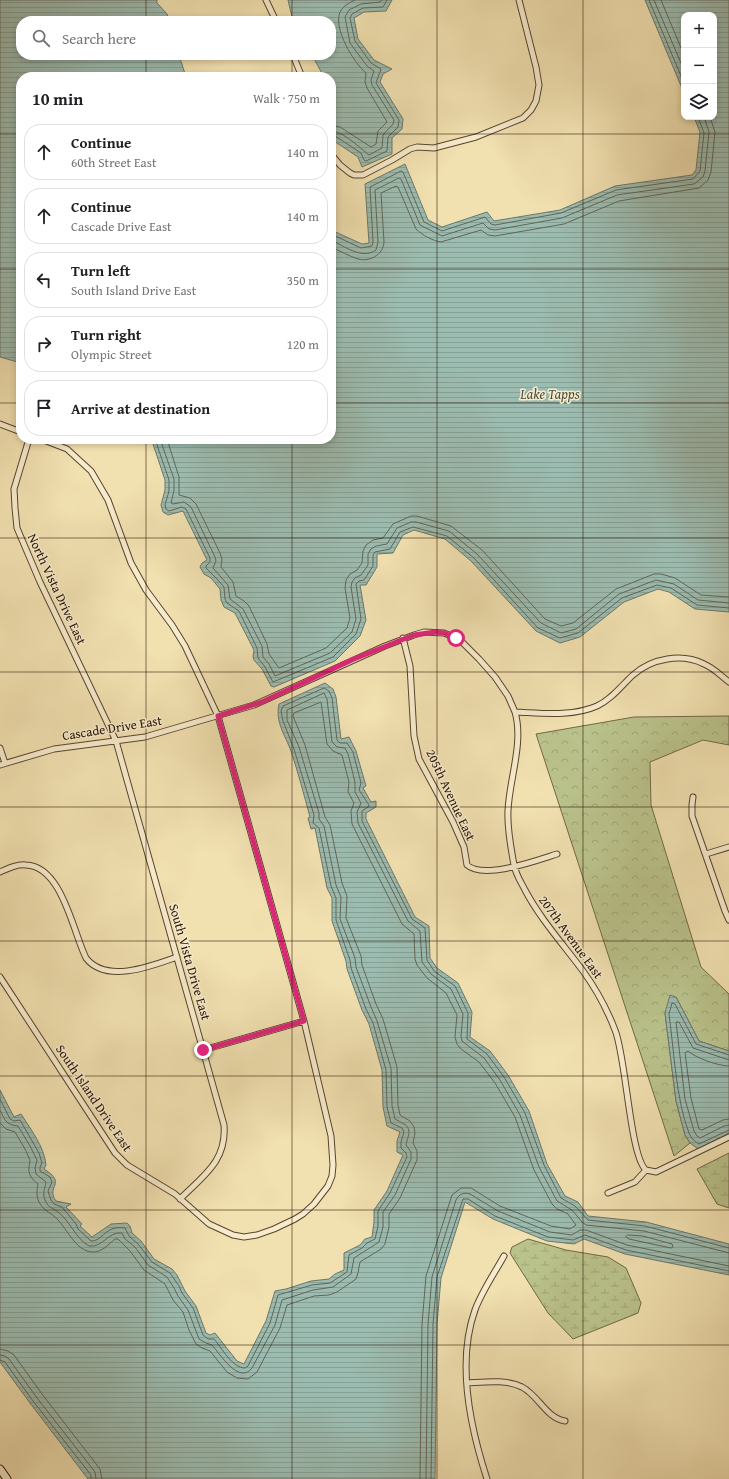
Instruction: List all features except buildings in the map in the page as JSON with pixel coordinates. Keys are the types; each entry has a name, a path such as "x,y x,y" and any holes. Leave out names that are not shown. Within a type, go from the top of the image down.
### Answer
{"street":[{"path":"266,0 274,16"},
{"path":"336,160 350,173 354,175 363,175 410,149 417,147 434,148 476,137 524,118 536,101 539,85 536,66 519,0"},
{"path":"295,60 300,72"},
{"path":"0,424 16,430"},
{"name":"North Vista Drive East","path":"28,444 14,489 17,528 40,582 116,741"},
{"name":"South Island Drive East","path":"0,977 115,1153 127,1165 164,1186 216,1228 233,1235 249,1236 274,1229 295,1219 314,1204 328,1186 332,1176 333,1165 330,1136 304,1021 218,716 185,646 172,624 146,590 131,563 108,500 91,471 67,449 54,444"},
{"name":"207th Avenue East","path":"403,638 436,632 444,633 456,638 480,659 508,696 515,712 518,732 508,812 509,834 514,867 536,910 590,981 608,1013 619,1042 632,1128 640,1162 646,1170"},
{"name":"Cascade Drive East","path":"3,764 59,748 145,737 218,716 262,702 403,638"},
{"name":"205th Avenue East","path":"403,638 410,672 414,736 420,759 453,822 464,847 467,865 473,869 491,870 514,867"},
{"path":"515,712 573,712 590,709 605,702 634,674 645,666 671,658 685,658 698,661 715,671 729,682"},
{"name":"South Vista Drive East","path":"116,741 224,1125 224,1142 220,1156 212,1167 180,1199"},
{"path":"0,748 3,764"},
{"path":"693,797 692,816 729,920"},
{"path":"706,854 729,847"},
{"path":"514,867 557,854"},
{"path":"0,872 16,865 26,864 35,866 47,873 59,891 86,958 98,968 110,972 127,971 177,957"},
{"path":"203,1050 304,1021"},
{"path":"608,1193 635,1182 646,1170 656,1172 729,1137"},
{"path":"487,1479 474,1434 468,1402 467,1342 471,1323 479,1300 504,1256"},
{"path":"467,1382 507,1382 517,1385 532,1394 551,1415 565,1421"},
{"path":"0,1469 6,1479"}],"green space":[{"path":"729,716 729,745 703,740 650,762 651,805 701,967 729,994 729,1051 699,1041 676,997 665,1013 676,1101 685,1135 690,1143 674,1156 536,734 634,717"},
{"path":"729,1153 729,1208 717,1204 697,1169"},
{"path":"528,1239 566,1250 608,1257 626,1268 641,1303 638,1313 573,1339 548,1313 510,1253 512,1247"}],"water":[{"path":"0,0 157,0 157,3 168,16 16,16 16,60 181,60 184,72 16,72 16,362 0,357"},
{"path":"288,0 392,0 386,11 364,12 354,18 358,39 374,60 392,69 383,74 380,82 403,119 402,129 392,138 392,154 362,167 358,157 336,142 336,72 321,72 315,60 336,60 336,16 292,16"},
{"name":"Lake Tapps","path":"645,0 729,0 729,612 695,609 669,592 658,589 624,602 580,637 560,643 536,631 471,561 445,539 414,530 403,535 393,553 377,554 377,567 366,585 360,585 366,620 360,636 335,661 274,687 271,686 262,669 254,660 254,650 235,613 224,607 221,600 220,589 211,578 204,574 200,567 202,563 207,560 183,511 168,515 163,512 161,505 165,490 165,480 153,444 336,444 336,232 362,244 369,243 365,184 405,164 428,220 442,227 487,212 494,221 560,210 615,186 692,175 696,170 700,132 695,120 717,120 717,12 681,12 681,86"},
{"path":"325,683 333,689 336,697 341,739 349,737 356,751 366,786 363,788 371,802 376,801 376,807 366,813 366,819 415,917 429,926 430,958 437,968 458,983 472,1012 470,1037 490,1051 508,1075 529,1111 547,1164 565,1196 578,1202 588,1216 646,1222 729,1244 729,1275 625,1254 584,1239 574,1244 547,1241 493,1219 465,1202 441,1278 437,1324 435,1479 88,1479 0,1362 0,1090 14,1117 21,1114 40,1145 45,1158 46,1165 44,1169 54,1178 55,1182 53,1196 56,1201 71,1204 66,1207 82,1224 80,1226 92,1237 111,1224 127,1223 130,1226 132,1233 141,1241 154,1259 172,1269 177,1275 185,1291 196,1306 206,1333 210,1335 215,1333 237,1361 244,1364 266,1321 275,1291 311,1281 329,1279 335,1274 344,1270 344,1253 360,1245 365,1239 372,1237 374,1210 387,1191 403,1155 397,1152 397,1141 400,1132 387,1126 383,1107 382,1070 369,1024 362,1010 347,969 346,961 332,921 332,898 327,888 315,828 311,829 308,818 310,817 299,775 278,717 279,704"},
{"path":"670,995 676,997 699,1041 729,1051 729,1133 698,1149 690,1143 685,1135 676,1101 665,1013"}],"route":[{"path":"203,1050 304,1021 218,716 254,706 354,659 414,635 424,632 436,632 444,633 456,638"}]}
